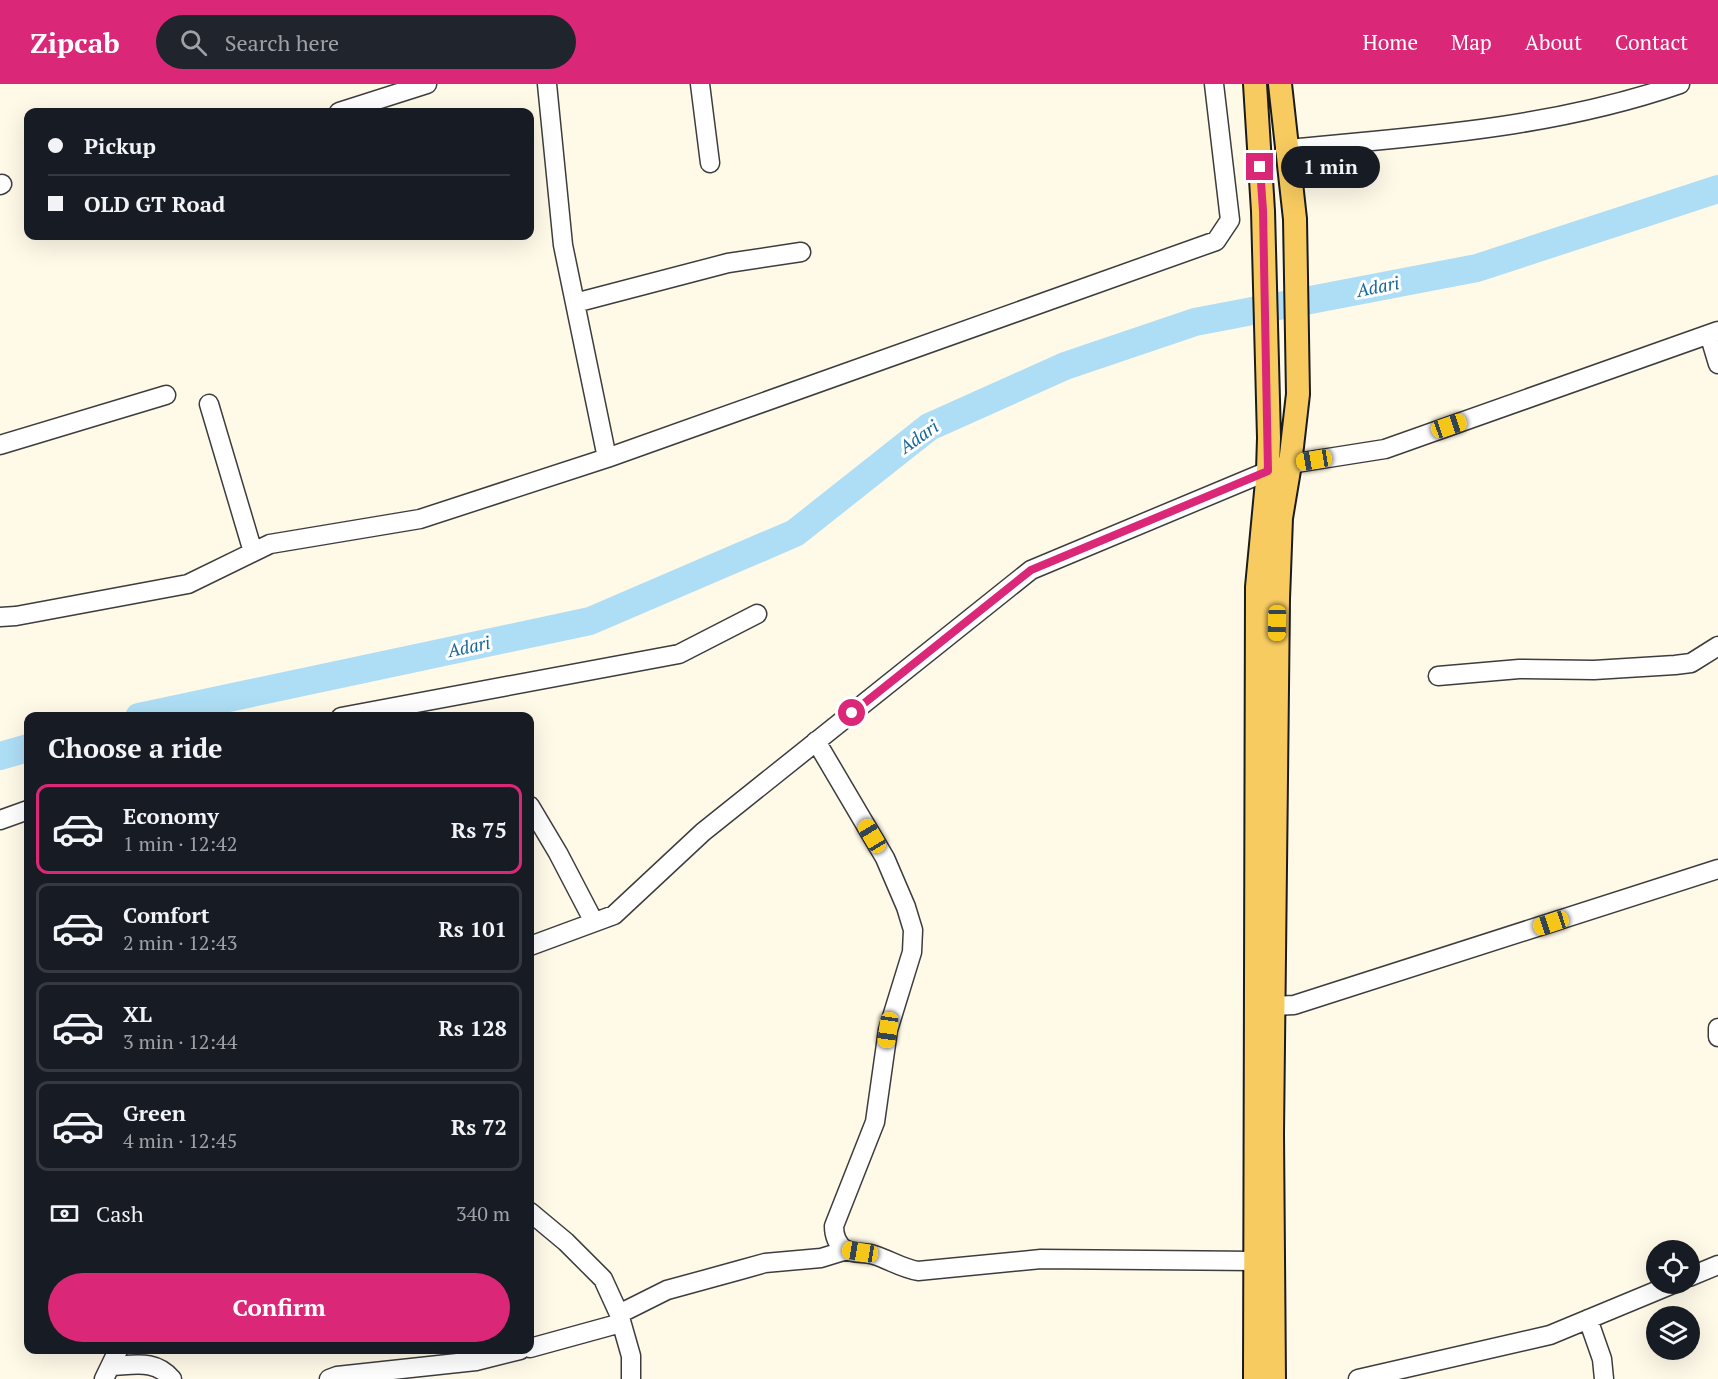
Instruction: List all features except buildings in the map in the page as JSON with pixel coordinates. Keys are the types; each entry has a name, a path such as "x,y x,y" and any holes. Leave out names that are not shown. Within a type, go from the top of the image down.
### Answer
{"main road":[{"path":"1255,84 1263,211 1269,438 1257,587 1255,1379"},
{"path":"1274,1379 1273,1006 1278,599 1281,518 1298,394 1294,219 1280,84"}],"street":[{"path":"352,108 427,84"},
{"path":"547,84 563,245 607,458"},
{"path":"700,84 710,163"},
{"path":"0,617 188,584 270,544 420,519 607,458 1216,241 1230,220 1214,84"},
{"path":"1285,148 1460,133 1588,111 1680,84"},
{"path":"575,303 728,263 801,252"},
{"path":"534,944 614,915 703,832 1031,570 1268,471 1290,464 1384,449 1714,333 1718,364"},
{"path":"0,445 166,395"},
{"path":"209,404 253,552"},
{"path":"368,712 679,654 757,614"},
{"path":"1438,676 1519,669 1594,670 1675,665 1691,663 1718,646"},
{"path":"816,741 885,858 906,907 913,930 912,952 888,1030 875,1122 834,1226 837,1241 847,1250"},
{"path":"0,820 24,811"},
{"path":"534,813 594,922"},
{"path":"1273,1006 1294,1005 1718,869"},
{"path":"1718,1028 1718,1037"},
{"path":"534,1215 566,1242 603,1280 620,1318 631,1356 631,1379"},
{"path":"534,1347 620,1318 667,1290 765,1263 821,1258 847,1250 873,1254 902,1268 918,1271 1041,1259 1256,1261"},
{"path":"1700,1272 1718,1265"},
{"path":"1358,1379 1550,1335 1649,1294"},
{"path":"1588,1319 1602,1359 1604,1379"},
{"path":"329,1379 337,1376 476,1361 504,1354"},
{"path":"111,1365 157,1366 172,1379"}],"waterway":[{"name":"Adari","path":"162,712 590,621 795,533 929,427 1065,366 1195,322 1477,268 1718,189"},
{"name":"Adari","path":"0,756 24,749"}],"route":[{"path":"852,713 1031,570 1268,471 1269,438 1260,167"}]}
